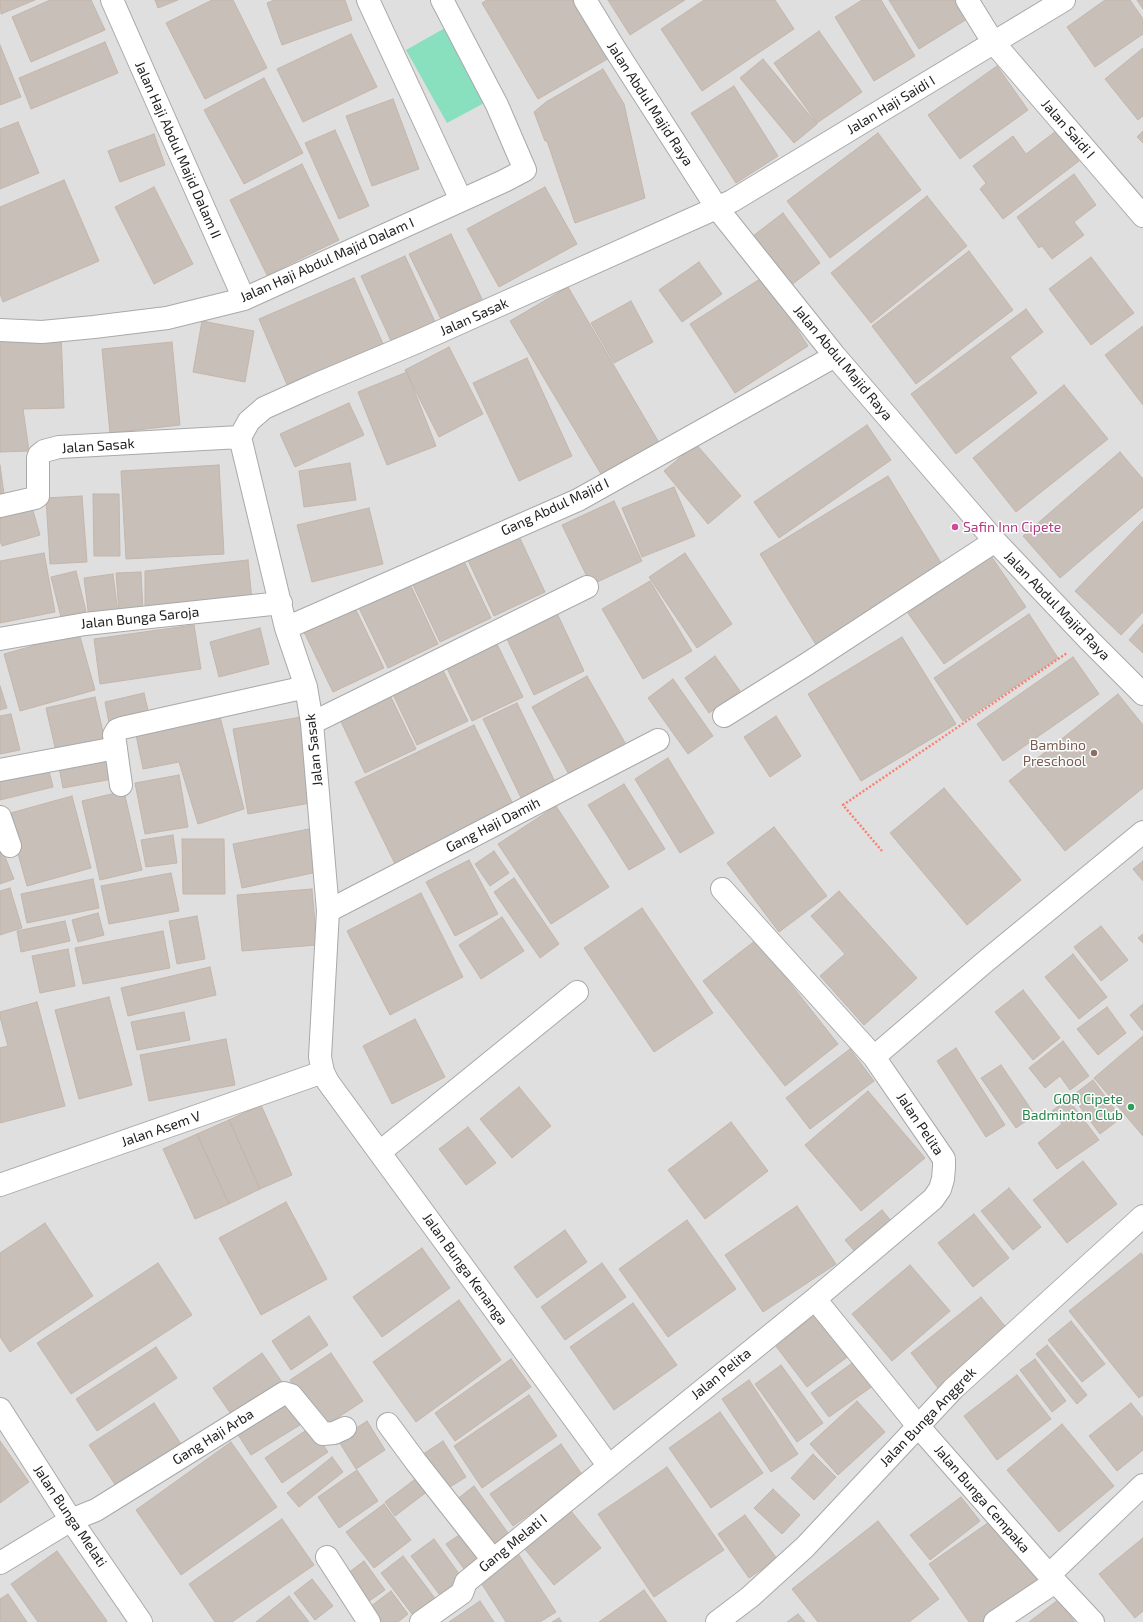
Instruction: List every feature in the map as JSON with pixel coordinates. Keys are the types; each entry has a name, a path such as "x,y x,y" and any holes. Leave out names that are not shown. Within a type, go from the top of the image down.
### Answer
{"street":[{"name":"Jalan Haji Abdul Majid Dalam II","path":"112,0 244,299"},
{"path":"368,0 461,200"},
{"name":"Jalan Haji Abdul Majid Dalam I","path":"0,330 42,332 168,318 244,299 504,181 525,170 497,104 442,0"},
{"name":"Jalan Abdul Majid Raya","path":"585,0 612,46 717,208 835,356 995,541 1088,639 1143,694"},
{"name":"Jalan Saidi I","path":"967,0 994,42 1143,216"},
{"name":"Jalan Haji Saidi I","path":"717,208 732,201 1064,0"},
{"name":"Jalan Sasak","path":"323,1072 320,1057 328,911 312,723 306,687 286,628 240,437 249,421 264,408 418,342 717,208"},
{"name":"Gang Abdul Majid I","path":"286,628 578,500 835,356"},
{"name":"Jalan Sasak","path":"0,506 38,496 38,458 44,451 60,448 240,437"},
{"path":"724,716 807,664 995,541"},
{"path":"312,723 587,587"},
{"name":"Jalan Bunga Saroja","path":"0,639 85,624 281,603"},
{"path":"121,785 114,735 117,730 306,687"},
{"name":"Gang Haji Damih","path":"328,911 658,740"},
{"path":"0,770 116,748"},
{"path":"0,816 10,846"},
{"path":"874,1057 986,961 1143,832"},
{"name":"Jalan Pelita","path":"608,1465 815,1299 934,1200 943,1179 944,1159 874,1057 722,890"},
{"path":"380,1152 577,992"},
{"name":"Jalan Bunga Kenanga","path":"323,1072 328,1082 608,1465"},
{"name":"Jalan Asem V","path":"0,1185 323,1072"},
{"name":"Jalan Bunga Anggrek","path":"716,1622 750,1597 805,1547 953,1389 1143,1216"},
{"name":"Jalan Bunga Cempaka","path":"815,1299 918,1426 1052,1578 1093,1622"},
{"name":"Gang Haji Arba","path":"71,1520 96,1510 284,1393 291,1395 323,1434 334,1433 345,1428"},
{"name":"Jalan Bunga Melati","path":"0,1409 71,1520 141,1622"},
{"path":"388,1424 493,1560"},
{"name":"Gang Melati I","path":"421,1622 462,1593 466,1582 608,1465"},
{"path":"995,1622 1052,1578 1143,1484"},
{"path":"0,1563 71,1520"},
{"path":"327,1557 369,1622"}],"path":[{"path":"882,851 843,804 1088,639"}],"shaded area":[{"path":"0,0 1143,0 1143,1622 0,1622"}],"green space":[{"path":"445,28 486,102 447,123 406,50"}],"building":[{"path":"0,0 35,0 1,14"},
{"path":"50,0 91,0 105,30 31,62 12,17"},
{"path":"155,0 178,0 158,8"},
{"path":"212,0 233,0 267,68 205,99 166,23"},
{"path":"274,0 345,0 352,20 282,45 267,3"},
{"path":"487,0 578,0 611,57 538,99 482,3"},
{"path":"608,0 685,0 630,35"},
{"path":"704,0 775,0 794,29 702,91 661,29"},
{"path":"862,0 881,0 915,56 874,81 835,17"},
{"path":"889,0 963,0 972,16 919,49"},
{"path":"1105,0 1130,0 1143,19 1143,34 1095,67 1067,27"},
{"path":"1137,0 1143,0 1143,9"},
{"path":"819,31 862,92 817,123 774,63"},
{"path":"351,34 377,87 303,122 277,69"},
{"path":"105,42 118,73 31,109 19,78"},
{"path":"0,45 21,97 0,105"},
{"path":"1143,48 1143,116 1138,120 1105,79"},
{"path":"763,59 817,124 794,143 740,78"},
{"path":"997,66 1028,110 960,159 928,115"},
{"path":"603,69 624,104 645,198 575,223 547,141 545,141 534,112 546,102"},
{"path":"264,78 303,153 244,184 204,110"},
{"path":"734,86 778,156 736,183 691,113"},
{"path":"393,99 419,169 372,186 346,116"},
{"path":"18,122 39,173 0,189 0,129"},
{"path":"335,130 369,206 339,219 305,143"},
{"path":"1056,131 1079,161 1003,219 980,189 986,183 973,166 1013,136 1026,154"},
{"path":"1143,131 1143,143 1137,137"},
{"path":"878,133 921,190 830,258 787,201"},
{"path":"154,134 165,165 120,182 108,151"},
{"path":"302,164 339,240 267,275 230,200"},
{"path":"1074,174 1096,205 1074,222 1084,235 1052,259 1042,246 1039,248 1017,217"},
{"path":"64,180 99,261 3,302 0,294 0,207"},
{"path":"154,187 193,264 154,284 115,207"},
{"path":"545,187 577,244 499,287 467,229"},
{"path":"927,196 967,246 871,323 831,273"},
{"path":"783,213 820,263 790,286 753,236"},
{"path":"451,234 482,299 441,319 409,254"},
{"path":"969,251 1013,310 916,384 872,326"},
{"path":"405,256 436,324 392,343 361,276"},
{"path":"1091,257 1134,313 1091,345 1049,289"},
{"path":"699,262 722,294 682,322 659,290"},
{"path":"763,277 808,346 735,393 690,324"},
{"path":"354,278 384,346 288,387 259,319"},
{"path":"568,287 661,446 604,479 510,321"},
{"path":"631,301 653,342 614,363 591,323"},
{"path":"1026,309 1043,332 1010,357 1037,393 956,454 911,394"},
{"path":"202,321 254,331 245,382 193,372"},
{"path":"1143,326 1143,405 1105,355"},
{"path":"61,333 64,408 23,409 29,451 0,452 0,335"},
{"path":"172,342 180,425 110,433 102,349"},
{"path":"449,347 483,414 439,437 405,370"},
{"path":"527,358 572,456 519,481 473,383"},
{"path":"407,372 436,446 387,465 358,392"},
{"path":"1064,385 1108,439 1016,512 973,458"},
{"path":"349,403 364,435 295,467 280,434"},
{"path":"867,425 891,460 779,538 754,502"},
{"path":"696,444 741,496 708,524 664,471"},
{"path":"1120,452 1143,479 1143,507 1060,578 1023,536"},
{"path":"350,463 356,500 304,507 299,471"},
{"path":"0,465 5,501 0,501"},
{"path":"219,465 224,554 126,559 121,471"},
{"path":"888,476 946,571 818,648 760,554"},
{"path":"674,487 695,536 642,557 622,508"},
{"path":"93,494 119,494 120,556 94,556"},
{"path":"82,496 87,562 50,564 46,498"},
{"path":"614,501 642,561 591,585 562,525"},
{"path":"31,504 40,535 2,546 0,541 0,513"},
{"path":"369,508 383,564 312,582 297,525"},
{"path":"1143,521 1143,612 1121,635 1075,591"},
{"path":"517,532 545,592 494,616 466,556"},
{"path":"44,553 55,612 0,623 0,561"},
{"path":"685,553 732,624 697,648 649,577"},
{"path":"991,556 1026,607 944,664 908,613"},
{"path":"463,559 491,618 440,642 412,583"},
{"path":"248,560 252,600 145,610 145,571"},
{"path":"76,571 86,611 61,617 51,577"},
{"path":"141,572 143,612 119,613 116,573"},
{"path":"113,574 118,614 89,618 84,578"},
{"path":"650,581 692,651 643,679 602,609"},
{"path":"410,584 438,644 388,668 359,608"},
{"path":"355,608 384,668 333,692 304,632"},
{"path":"556,611 584,671 534,695 505,635"},
{"path":"1029,614 1058,658 963,721 934,678"},
{"path":"1143,624 1143,653 1129,640"},
{"path":"194,625 201,669 100,684 94,639"},
{"path":"260,628 269,664 219,677 210,642"},
{"path":"79,633 95,690 20,711 4,654"},
{"path":"902,637 956,724 861,781 808,694"},
{"path":"494,638 523,697 472,721 444,662"},
{"path":"715,656 740,691 709,713 685,678"},
{"path":"1073,657 1099,694 1003,761 977,724"},
{"path":"439,662 468,721 417,745 389,686"},
{"path":"587,676 628,748 572,780 532,707"},
{"path":"673,679 713,736 688,754 648,698"},
{"path":"0,686 7,708 0,710"},
{"path":"387,689 416,749 365,773 337,713"},
{"path":"144,693 150,719 110,728 105,702"},
{"name":"Bambino Preschool","path":"1118,694 1143,725 1143,788 1065,851 1009,781"},
{"path":"95,697 106,745 57,756 46,708"},
{"path":"517,703 557,786 523,802 483,719"},
{"path":"219,713 244,809 198,824 179,762 143,769 135,730"},
{"path":"11,714 20,750 0,754 0,716"},
{"path":"776,716 801,756 770,777 744,737"},
{"path":"301,717 316,802 248,814 233,729"},
{"path":"474,725 514,806 395,864 355,782"},
{"path":"112,752 118,778 63,788 58,762"},
{"path":"668,758 714,833 680,853 635,779"},
{"path":"47,763 53,787 0,800 0,775"},
{"path":"179,775 188,827 145,834 135,783"},
{"path":"624,784 665,849 629,870 588,805"},
{"path":"944,788 1021,880 967,925 890,833"},
{"path":"124,791 142,870 100,880 82,801"},
{"path":"72,796 91,868 27,886 7,814"},
{"path":"556,806 609,887 551,924 498,844"},
{"path":"774,827 827,896 779,932 727,863"},
{"path":"314,828 322,871 242,888 233,844"},
{"path":"173,835 177,863 146,867 141,840"},
{"path":"182,839 224,839 225,894 183,894"},
{"path":"494,851 509,873 490,886 475,864"},
{"path":"3,852 14,879 0,884 0,853"},
{"path":"469,860 498,914 455,936 426,882"},
{"path":"1143,861 1143,881 1133,869"},
{"path":"171,873 179,911 109,924 101,886"},
{"path":"514,878 559,944 540,958 494,892"},
{"path":"93,879 99,908 27,923 21,894"},
{"path":"10,888 22,928 0,935 0,891"},
{"path":"312,889 317,945 242,951 237,895"},
{"path":"839,891 917,978 864,1025 820,976 845,954 811,916"},
{"path":"421,893 463,977 390,1015 347,931"},
{"path":"642,908 713,1013 654,1052 584,948"},
{"path":"98,913 104,935 78,942 72,920"},
{"path":"197,916 205,959 177,964 169,921"},
{"path":"502,917 524,951 481,979 459,945"},
{"path":"65,921 70,941 21,952 17,931"},
{"path":"1101,926 1128,960 1101,981 1074,947"},
{"path":"163,931 170,968 83,984 75,948"},
{"path":"1143,934 1143,943 1138,938"},
{"path":"756,940 838,1044 785,1086 703,981"},
{"path":"68,949 75,986 40,993 32,956"},
{"path":"1073,954 1107,997 1079,1019 1045,977"},
{"path":"210,967 216,995 128,1016 121,988"},
{"path":"1023,990 1060,1038 1033,1060 995,1012"},
{"path":"109,997 132,1085 79,1099 55,1010"},
{"path":"37,1002 65,1106 0,1123 0,1048 8,1046 0,1012"},
{"path":"1143,1004 1143,1030 1142,1030 1130,1015"},
{"path":"1107,1007 1126,1033 1098,1055 1077,1029"},
{"path":"184,1012 190,1040 137,1050 131,1022"},
{"path":"415,1019 445,1077 392,1104 363,1046"},
{"name":"GOR Cipete Badminton Club","path":"1143,1036 1143,1136 1094,1078"},
{"path":"226,1039 235,1085 149,1101 140,1055"},
{"path":"1063,1041 1089,1076 1070,1090 1060,1076 1045,1088 1029,1068"},
{"path":"956,1048 1005,1125 986,1137 937,1061"},
{"path":"850,1049 874,1081 810,1129 786,1098"},
{"path":"1001,1065 1035,1115 1016,1128 981,1078"},
{"path":"1093,1080 1121,1118 1100,1134 1072,1096"},
{"path":"519,1087 551,1126 512,1158 480,1119"},
{"path":"868,1091 925,1158 861,1211 805,1145"},
{"path":"1068,1099 1099,1140 1057,1169 1038,1143 1062,1124 1052,1111"},
{"path":"261,1105 292,1175 260,1189 229,1120"},
{"path":"229,1120 260,1189 229,1204 197,1134"},
{"path":"731,1122 768,1171 705,1219 668,1170"},
{"path":"468,1127 496,1163 466,1185 439,1149"},
{"path":"197,1134 229,1204 195,1219 163,1149"},
{"path":"1083,1161 1117,1204 1067,1243 1033,1200"},
{"path":"1009,1188 1041,1227 1013,1250 981,1211"},
{"path":"286,1202 327,1279 261,1315 219,1238"},
{"path":"797,1206 836,1264 763,1312 725,1255"},
{"path":"882,1210 897,1228 861,1259 845,1240"},
{"path":"974,1214 1009,1258 973,1287 938,1243"},
{"path":"687,1220 736,1289 668,1337 619,1269"},
{"path":"45,1223 93,1296 10,1352 0,1337 0,1253"},
{"path":"565,1230 587,1262 537,1298 514,1267"},
{"path":"422,1248 450,1288 382,1337 353,1297"},
{"path":"1141,1253 1143,1255 1143,1395 1139,1398 1069,1311"},
{"path":"158,1263 192,1315 71,1394 37,1343"},
{"path":"602,1263 626,1297 565,1340 541,1307"},
{"path":"910,1265 950,1311 892,1361 852,1314"},
{"path":"981,1297 1009,1331 938,1388 911,1353"},
{"path":"459,1300 501,1360 416,1422 373,1362"},
{"path":"633,1303 677,1365 614,1410 570,1347"},
{"path":"818,1313 850,1355 807,1387 775,1345"},
{"path":"309,1316 328,1345 291,1370 272,1341"},
{"path":"1071,1321 1105,1364 1082,1382 1048,1340"},
{"path":"1047,1345 1087,1395 1077,1404 1036,1354"},
{"path":"156,1347 177,1378 97,1431 76,1399"},
{"path":"262,1353 282,1382 233,1417 213,1388"},
{"path":"331,1353 363,1401 322,1428 290,1380"},
{"path":"859,1358 877,1383 829,1417 811,1393"},
{"path":"511,1359 531,1387 455,1441 435,1413"},
{"path":"1035,1359 1066,1401 1052,1412 1020,1370"},
{"path":"781,1365 823,1423 797,1442 755,1384"},
{"path":"1017,1375 1051,1419 997,1460 964,1416"},
{"path":"749,1380 798,1454 771,1472 722,1399"},
{"path":"529,1395 557,1436 482,1488 454,1446"},
{"path":"285,1400 300,1425 251,1455 235,1430"},
{"path":"857,1401 885,1432 838,1475 810,1444"},
{"path":"154,1403 183,1447 118,1489 89,1445"},
{"path":"1131,1403 1143,1418 1143,1450 1117,1471 1089,1436"},
{"path":"720,1412 763,1473 711,1508 669,1448"},
{"path":"367,1421 385,1450 356,1469 338,1440"},
{"path":"1062,1424 1114,1486 1059,1532 1007,1470"},
{"path":"311,1427 328,1452 282,1483 265,1458"},
{"path":"0,1441 29,1482 0,1503"},
{"path":"443,1441 466,1477 442,1492 420,1456"},
{"path":"231,1442 277,1507 181,1575 136,1510"},
{"path":"561,1444 583,1476 513,1526 490,1494"},
{"path":"813,1454 836,1477 814,1500 791,1478"},
{"path":"332,1457 343,1472 299,1507 287,1493"},
{"path":"667,1467 724,1550 654,1597 598,1514"},
{"path":"357,1470 378,1501 339,1528 318,1497"},
{"path":"418,1477 428,1491 395,1516 385,1502"},
{"path":"474,1486 508,1533 490,1547 456,1500"},
{"path":"773,1489 800,1515 782,1534 754,1508"},
{"path":"961,1497 980,1521 930,1560 910,1535"},
{"path":"384,1504 411,1540 374,1568 346,1532"},
{"path":"571,1511 601,1548 554,1585 524,1548"},
{"path":"745,1515 777,1559 749,1578 718,1534"},
{"path":"995,1518 1043,1585 990,1622 969,1622 929,1564"},
{"path":"282,1519 314,1565 232,1622 215,1622 189,1584"},
{"path":"878,1521 939,1599 909,1622 818,1622 792,1589"},
{"path":"465,1531 485,1559 467,1573 446,1544"},
{"path":"1143,1538 1143,1611 1135,1618 1099,1574"},
{"path":"434,1539 462,1578 439,1594 411,1556"},
{"path":"57,1551 107,1621 106,1622 38,1622 11,1584"},
{"path":"517,1552 556,1612 540,1622 506,1622 478,1578"},
{"path":"403,1556 437,1601 415,1618 381,1573"},
{"path":"364,1561 385,1590 365,1604 344,1576"},
{"path":"312,1579 333,1606 315,1620 294,1593"},
{"path":"644,1590 667,1622 599,1622"},
{"path":"391,1591 408,1614 398,1622 374,1622 366,1610"},
{"path":"8,1594 27,1622 0,1622 0,1599"},
{"path":"289,1596 309,1622 256,1622"},
{"path":"1058,1600 1075,1622 1029,1622"},
{"path":"480,1601 494,1622 449,1622"},
{"path":"798,1614 805,1622 787,1622"},
{"path":"559,1618 562,1622 552,1622"}],"place":[{"name":"Safin Inn Cipete","path":"955,527"},
{"name":"Bambino Preschool","path":"1094,753"},
{"name":"GOR Cipete Badminton Club","path":"1131,1107"}]}
